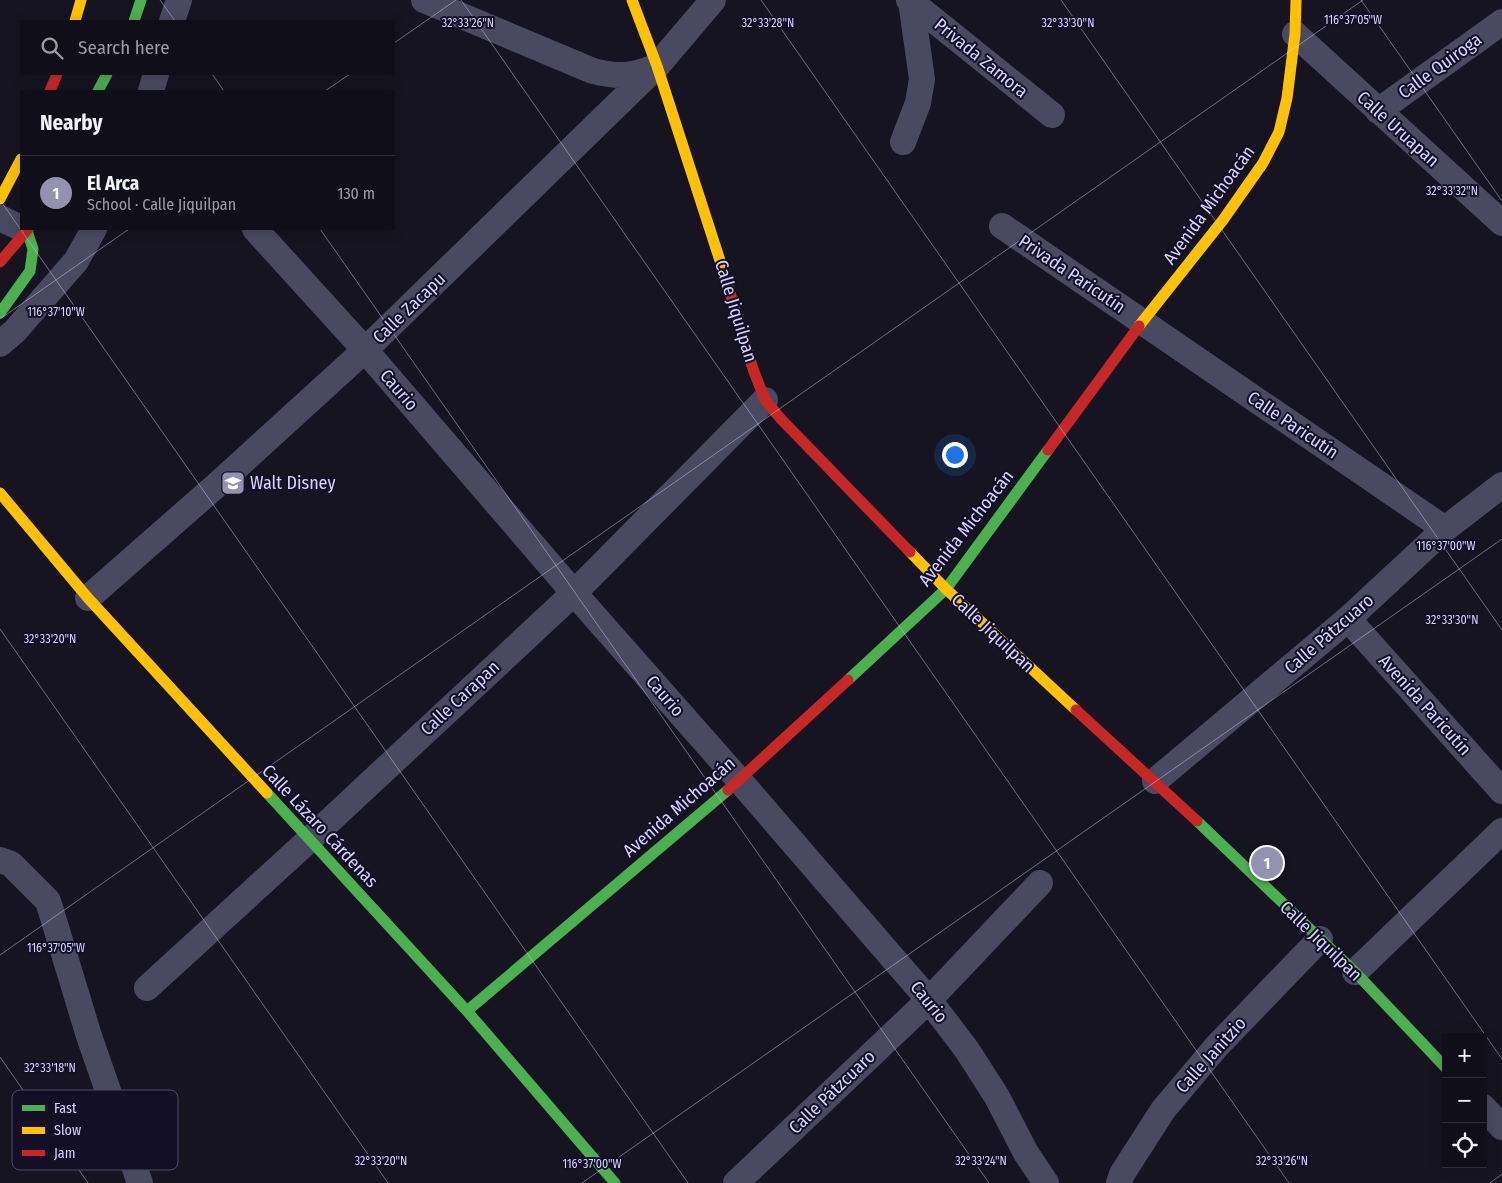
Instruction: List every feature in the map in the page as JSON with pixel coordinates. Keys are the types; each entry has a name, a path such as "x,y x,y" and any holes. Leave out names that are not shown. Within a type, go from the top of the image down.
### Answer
{"street":[{"path":"75,20 82,0"},
{"path":"134,20 140,0"},
{"path":"172,20 179,0"},
{"path":"424,0 594,71 611,76 628,76 657,66"},
{"name":"Calle Jiquilpan","path":"632,0 657,66 711,229 753,369 766,400 781,419 946,589 1155,781 1354,972 1442,1064"},
{"name":"Calle Zacapu","path":"88,598 219,483 365,350 657,66 713,0"},
{"path":"903,142 918,103 922,79 910,0"},
{"name":"Privada Zamora","path":"910,0 1052,115"},
{"name":"Avenida Michoacán","path":"467,1011 739,780 946,589 1142,322 1223,220 1263,163 1279,132 1287,98 1295,34 1296,0"},
{"name":"Calle Quiroga","path":"1378,111 1502,22"},
{"name":"Calle Uruapan","path":"1295,34 1502,223"},
{"path":"50,90 57,75"},
{"path":"99,90 106,75"},
{"path":"151,90 156,75"},
{"path":"0,199 20,161"},
{"path":"0,218 20,227"},
{"name":"Privada Paricutín","path":"1002,226 1142,322"},
{"path":"0,262 24,230"},
{"path":"0,313 30,271 33,249 25,230"},
{"path":"0,344 15,331 76,261 93,230"},
{"name":"Caurio","path":"256,230 365,350 928,1000 967,1050 997,1097 1026,1152 1046,1183"},
{"name":"Calle Paricutín","path":"1142,322 1445,529"},
{"name":"Calle Carapan","path":"147,988 309,840 574,592 766,400"},
{"name":"Calle Pátzcuaro","path":"1155,781 1348,619 1445,529 1502,485"},
{"name":"Calle Lázaro Cárdenas","path":"0,493 88,598 467,1011 615,1183"},
{"name":"Avenida Paricutín","path":"1348,619 1502,791"},
{"path":"1354,972 1502,831"},
{"path":"0,860 11,864 48,902 108,1090"},
{"name":"Calle Pátzcuaro","path":"736,1183 928,1000 1040,883"},
{"name":"Calle Janitzio","path":"1119,1183 1122,1174 1163,1110 1216,1047 1320,939"},
{"path":"1487,1111 1502,1127"},
{"path":"136,1170 140,1183"}],"traffic: fast":[{"path":"134,20 141,0"},
{"path":"99,90 106,75"},
{"path":"0,313 30,271 33,249 27,231"},
{"path":"848,680 946,589 1048,450"},
{"path":"467,1011 728,790"},
{"path":"267,793 467,1011 615,1183"},
{"path":"1197,821 1355,972 1442,1064"}],"traffic: slow":[{"path":"75,20 81,0"},
{"path":"632,0 657,66 724,273"},
{"path":"1139,326 1223,220 1263,163 1279,132 1287,98 1295,34 1296,0"},
{"path":"0,199 20,161"},
{"path":"0,493 88,598 267,793"},
{"path":"910,552 946,589 1076,710"}],"traffic: jam":[{"path":"50,90 57,75"},
{"path":"0,262 27,230"},
{"path":"724,273 753,369 765,400 781,419 910,552"},
{"path":"1048,450 1139,326"},
{"path":"728,790 848,680"},
{"path":"1076,710 1197,821"}],"place":[{"name":"Walt Disney","path":"233,483"},
{"name":"El Arca","path":"1267,863"}]}
